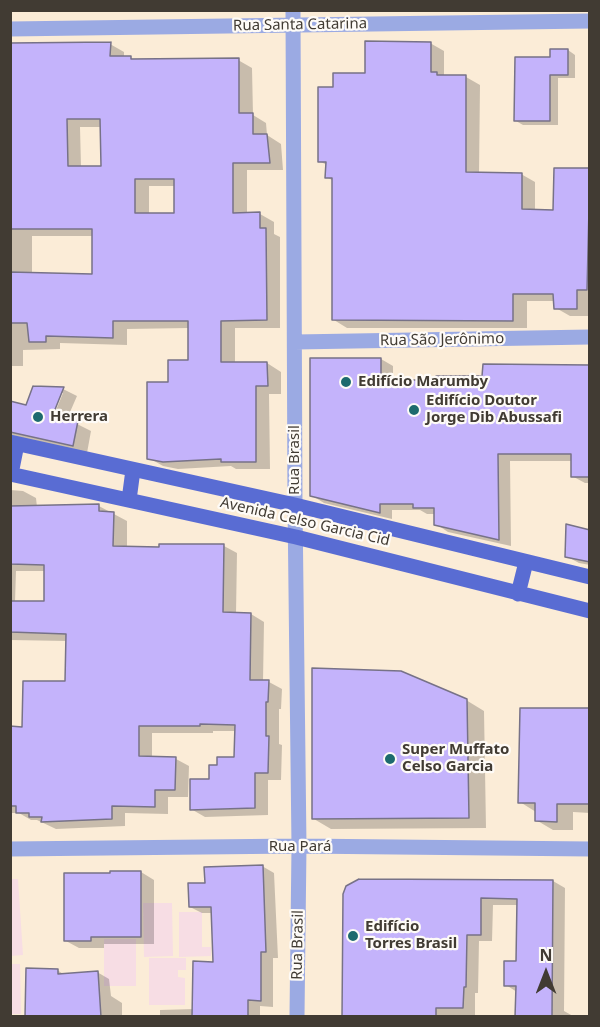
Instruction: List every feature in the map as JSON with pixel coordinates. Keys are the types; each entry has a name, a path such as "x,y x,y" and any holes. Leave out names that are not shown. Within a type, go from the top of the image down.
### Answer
{"main road":[{"name":"Avenida Celso Garcia Cid","path":"14,443 295,505 590,577"},
{"path":"11,474 14,443"},
{"path":"129,500 133,470"},
{"name":"Avenida Celso Garcia Cid","path":"11,474 296,537 518,594 590,610"},
{"path":"518,594 526,562"}],"street":[{"name":"Rua Santa Catarina","path":"10,29 293,18 590,21"},
{"name":"Rua Brasil","path":"293,18 299,846 297,1017"},
{"name":"Rua São Jerônimo","path":"295,342 590,337"},
{"name":"Rua Pará","path":"10,849 299,846 590,849"}],"shaded area":[{"path":"11,879 18,879 23,955 11,956"},
{"path":"143,903 172,903 173,956 144,957"},
{"path":"179,912 202,912 202,947 211,947 211,956 179,957"},
{"path":"104,939 136,939 136,986 104,986"},
{"path":"149,958 186,958 186,970 178,970 178,977 185,978 185,1005 149,1005"},
{"path":"10,964 20,964 21,1014 11,1014"}],"building":[{"path":"365,41 431,42 431,72 437,72 437,75 466,75 466,172 522,173 522,209 553,210 554,168 590,168 587,290 577,290 577,309 554,309 553,294 513,294 513,321 332,320 332,178 325,178 326,162 318,162 318,87 333,87 333,73 365,73"},
{"path":"111,42 110,56 131,56 131,59 239,58 239,113 253,113 253,134 267,134 270,163 233,163 233,213 260,212 260,228 266,228 267,320 221,321 221,362 267,362 268,386 256,386 256,462 221,462 221,459 163,462 147,459 147,382 168,382 168,360 188,360 188,321 113,321 113,338 46,336 46,342 29,342 27,323 10,323 10,272 92,274 92,229 10,229 10,43","holes":["67,119 100,119 101,166 68,166","135,179 174,179 174,213 135,213"]},
{"path":"550,49 568,49 568,75 550,75 550,121 514,121 515,57 550,57"},
{"path":"310,358 381,358 381,380 436,380 436,376 482,376 483,364 590,365 590,477 571,477 571,454 498,454 499,540 434,525 434,508 413,508 413,504 380,504 380,513 310,496"},
{"name":"Herrera","path":"33,386 64,387 54,412 78,421 73,446 10,432 10,401 26,405"},
{"path":"99,504 99,511 114,512 113,546 159,547 159,544 224,544 223,612 251,613 250,680 269,680 268,702 266,702 266,736 269,736 268,773 255,773 255,808 190,810 190,779 209,779 209,765 217,765 217,757 234,757 235,725 200,724 200,726 139,726 139,756 176,757 175,790 155,790 155,807 112,806 112,819 41,822 42,817 29,817 29,813 16,813 16,806 10,806 10,726 22,727 23,681 65,681 66,634 10,632 10,601 44,601 44,565 10,564 10,506"},
{"path":"566,524 590,530 590,562 565,557"},
{"name":"Super Muffato Celso Garcia","path":"312,668 401,671 467,699 469,818 312,819"},
{"path":"520,708 590,708 590,804 557,804 557,822 535,821 535,803 518,803"},
{"path":"263,865 266,952 261,952 261,1001 248,1000 248,1017 192,1017 193,961 213,962 211,907 189,907 188,883 205,883 204,867"},
{"path":"110,871 141,871 141,937 91,937 91,941 64,941 64,873 110,873"},
{"path":"359,879 553,880 552,1017 515,1017 516,986 504,986 504,961 516,961 517,899 481,898 481,935 467,935 466,987 464,987 463,1008 436,1008 436,1017 342,1017 343,894 346,886"},
{"path":"26,968 58,969 58,974 98,971 101,1017 25,1017"}],"place":[{"name":"Edifício Marumby","path":"346,382"},
{"name":"Edifício Doutor Jorge Dib Abussafi","path":"414,410"},
{"name":"Herrera","path":"38,417"},
{"name":"Super Muffato Celso Garcia","path":"390,759"},
{"name":"Edifício Torres Brasil","path":"353,936"}]}
